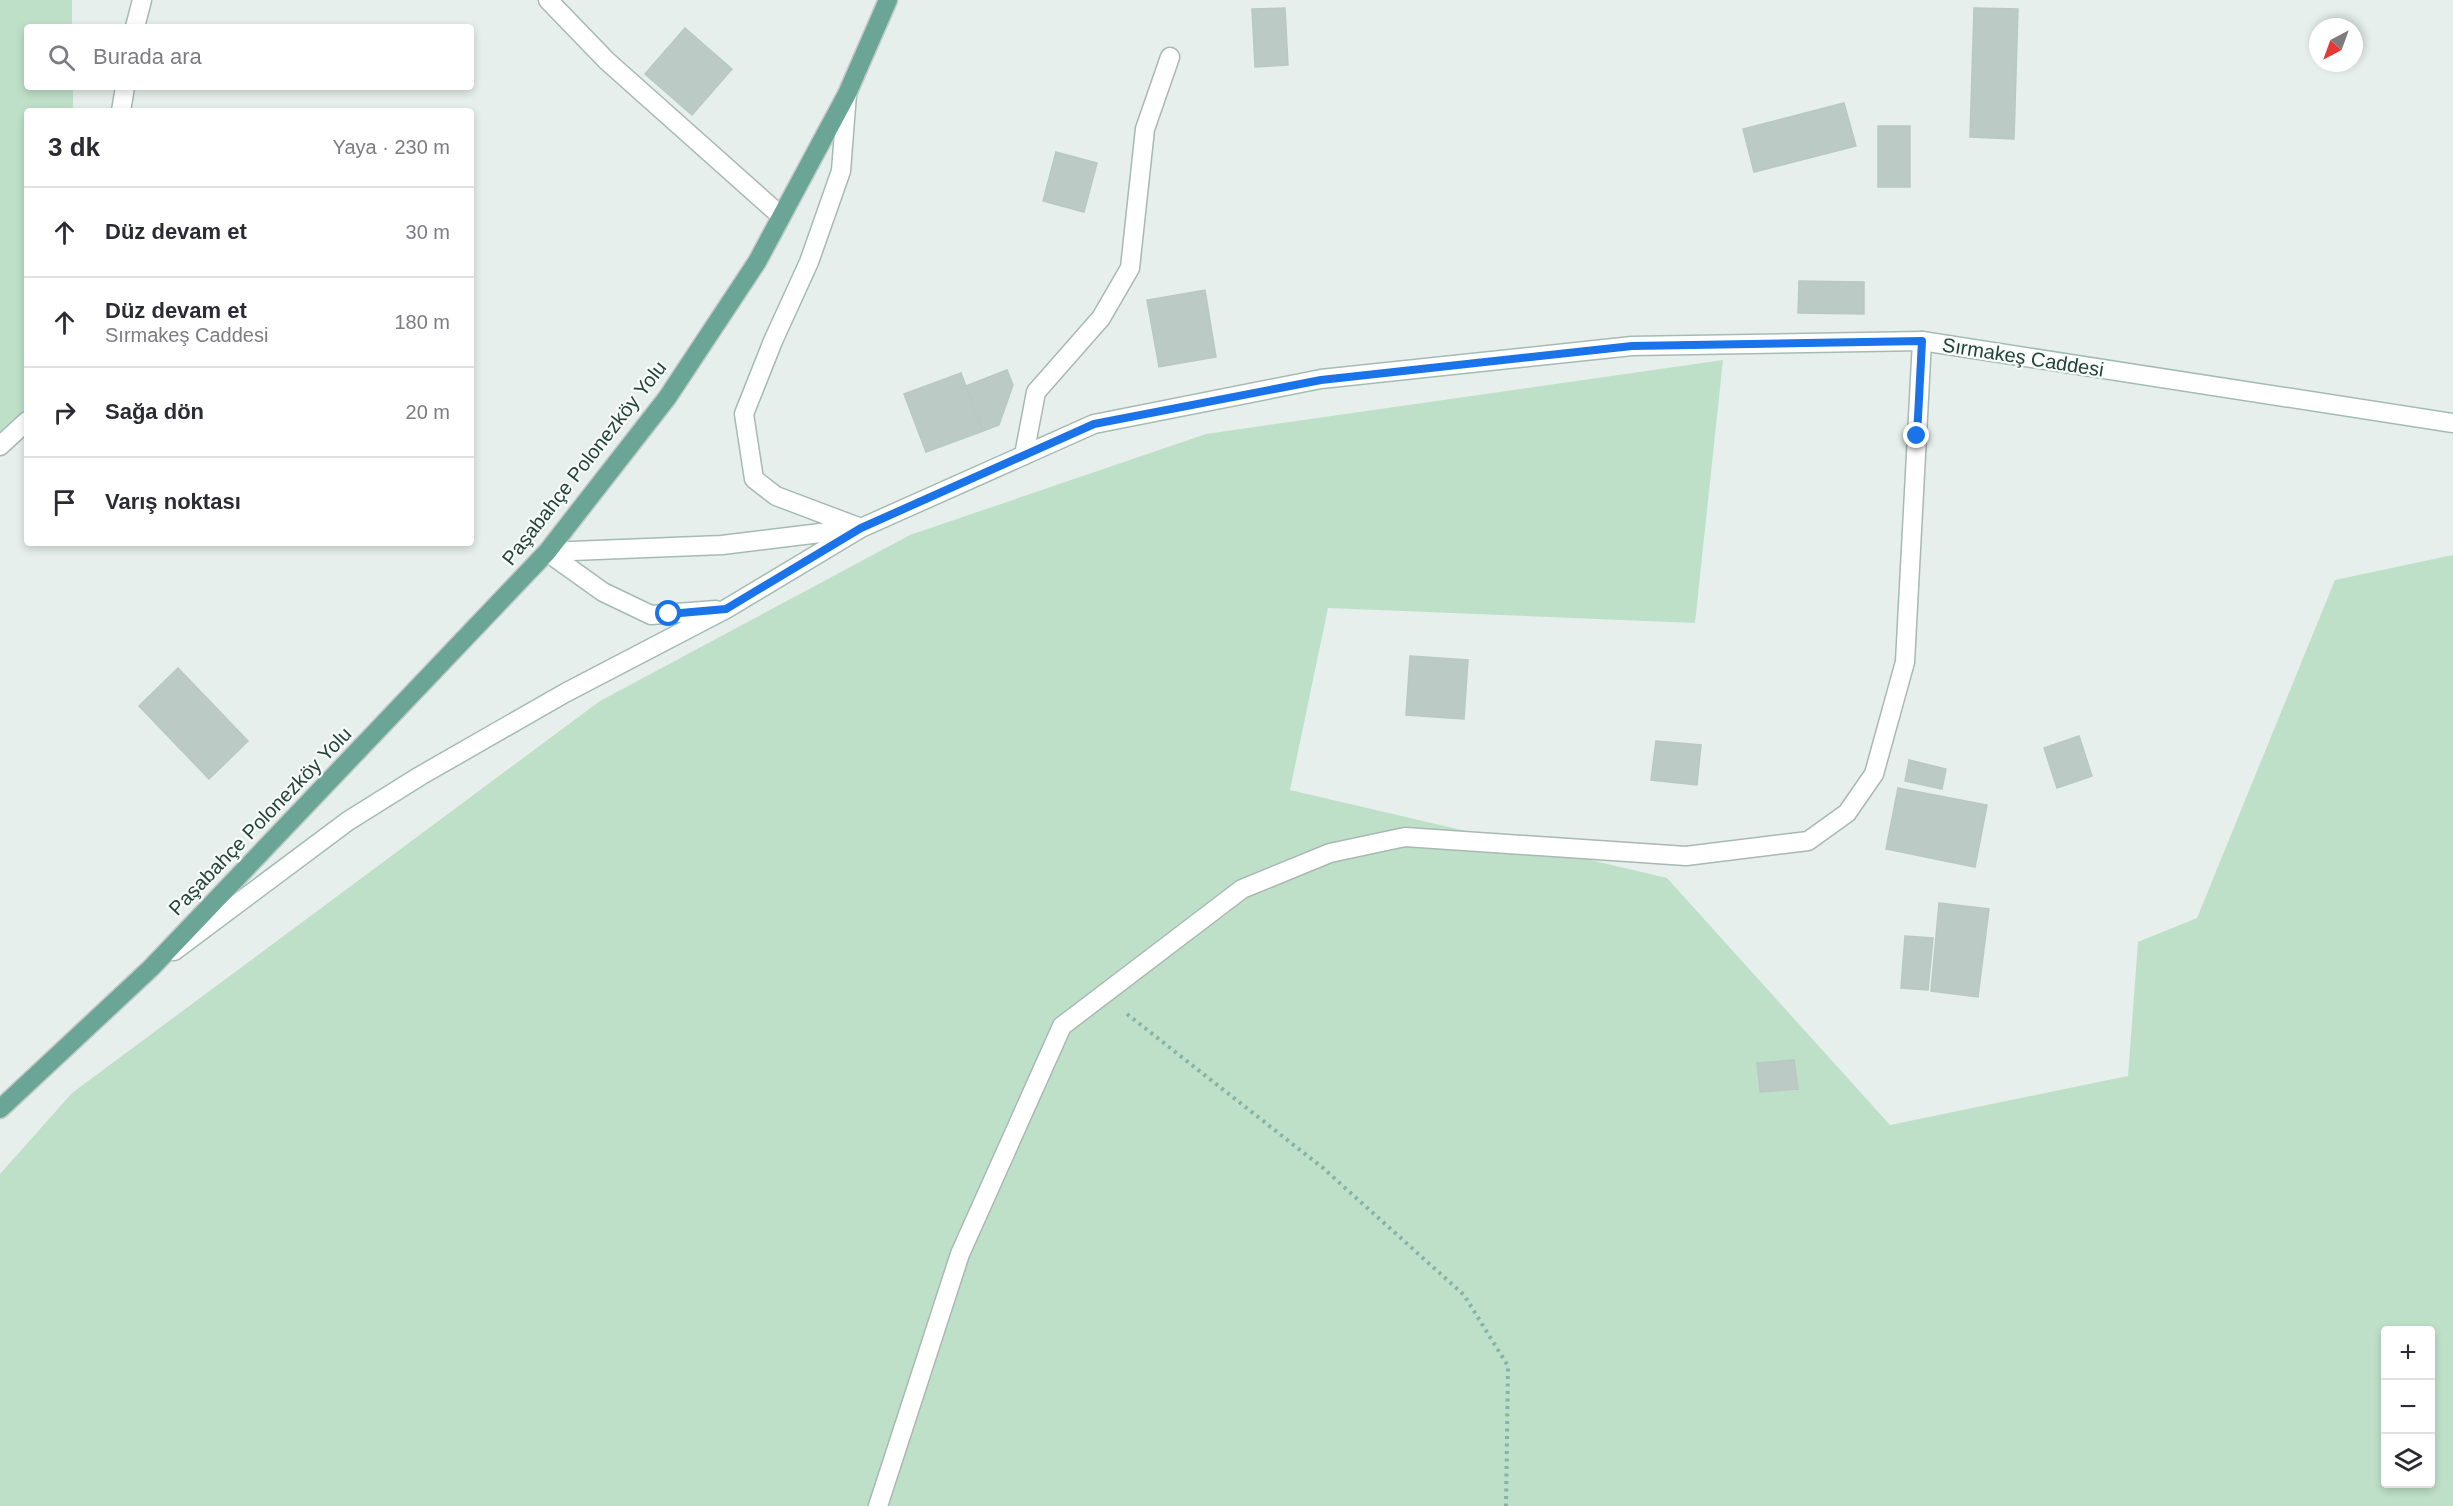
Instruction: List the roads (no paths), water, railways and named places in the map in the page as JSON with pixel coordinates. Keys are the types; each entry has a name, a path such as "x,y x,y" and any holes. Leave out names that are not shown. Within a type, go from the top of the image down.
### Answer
{"main road":[{"path":"136,24 142,0"},
{"path":"548,0 607,61 781,216"},
{"name":"Paşabahçe Polonezköy Yolu","path":"0,1109 151,968 547,552 667,398 757,262 847,94 888,0"},
{"path":"1024,455 1036,392 1101,318 1130,268 1145,129 1170,57"},
{"path":"122,108 124,90"},
{"path":"847,94 841,171 809,262 773,341 744,414 754,479 776,496 861,528"},
{"path":"878,1506 960,1254 1062,1026 1242,889 1330,853 1405,837 1686,856 1808,841 1847,813 1874,774 1905,662 1922,341"},
{"name":"Sırmakeş Caddesi","path":"861,528 1094,424 1321,380 1632,346 1922,341 2453,423"},
{"path":"0,446 24,424"},
{"path":"547,552 722,544 861,528"},
{"path":"151,968 348,821 420,776 565,693 726,609 861,528"},
{"path":"547,552 603,592 651,615 726,609"}]}
